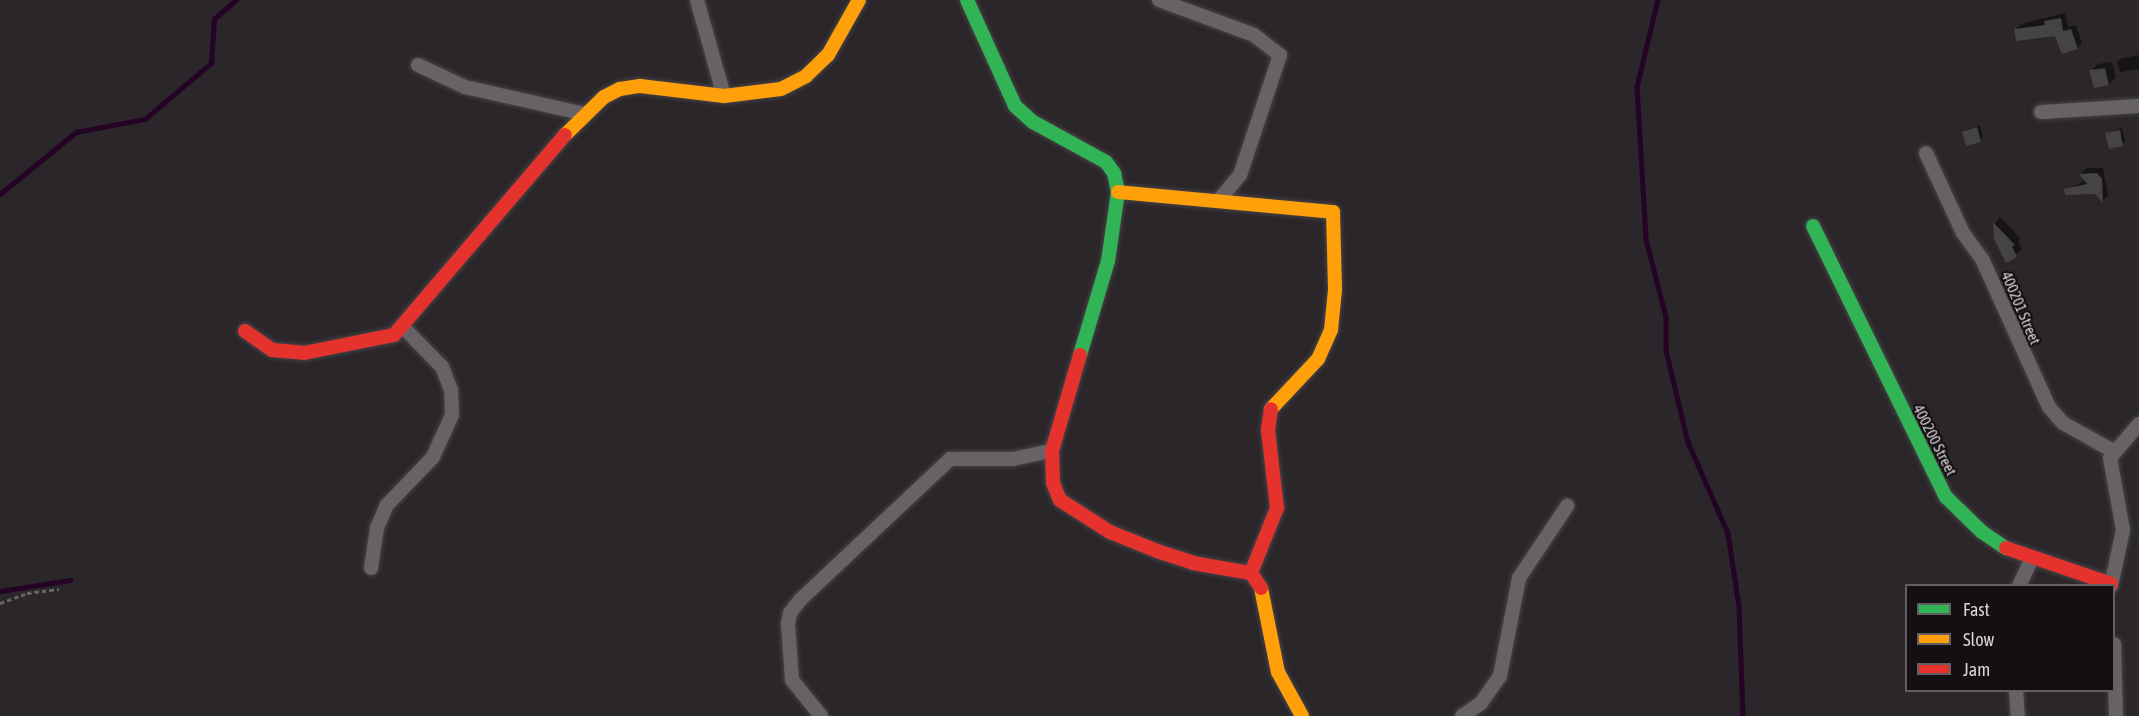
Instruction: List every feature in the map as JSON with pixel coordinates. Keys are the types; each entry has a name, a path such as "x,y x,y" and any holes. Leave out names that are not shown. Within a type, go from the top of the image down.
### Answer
{"street":[{"path":"697,0 703,31 724,96"},
{"path":"245,331 272,350 304,353 341,343 387,339 403,327 585,114 620,89 640,86 724,96 781,89 806,76 842,38 859,0"},
{"path":"967,0 1000,80 1016,106 1033,122 1106,162 1114,173 1118,192 1108,261 1052,451 1053,483 1060,500 1078,515 1156,551 1193,563 1251,573 1261,589 1278,672 1302,716"},
{"path":"1159,0 1254,35 1280,55 1240,175 1218,201"},
{"path":"418,65 465,87 585,114"},
{"path":"2041,112 2139,106"},
{"name":"400201 Street","path":"1926,153 1963,233 1983,261 2049,407 2063,423 2113,451"},
{"path":"1118,192 1330,209 1334,219 1335,290 1331,330 1318,359 1272,404 1268,430 1276,508 1251,573"},
{"name":"400200 Street","path":"1813,226 1923,456 1946,497 1982,532 2031,560 2108,584"},
{"path":"370,568 376,528 387,505 433,457 452,415 451,390 442,367 403,327"},
{"path":"2111,584 2123,530 2110,465 2113,451 2139,424"},
{"path":"821,716 792,680 788,624 790,613 800,600 950,459 1013,459 1052,451"},
{"path":"1462,716 1481,703 1500,676 1512,601 1519,578 1567,506"},
{"path":"2019,584 2031,560"},
{"path":"2115,680 2116,716"},
{"path":"2016,692 2018,716"}],"path":[{"path":"0,603 27,593 58,589"}],"building":[{"path":"2061,18 2063,31 2071,29 2078,49 2062,54 2055,36 2016,41 2014,29 2045,25 2044,21"},
{"path":"2105,68 2109,85 2094,88 2089,70"},
{"path":"1977,127 1981,142 1966,146 1962,132"},
{"path":"2120,130 2123,146 2109,149 2105,133"},
{"path":"2097,173 2102,179 2103,203 2095,194 2065,195 2064,189 2087,184 2079,174"},
{"path":"1993,222 2015,245 2012,246 2017,257 2006,263 1994,239"}],"waterway":[{"path":"0,194 76,132 145,119 211,63 214,19 236,0"},
{"path":"1658,0 1637,87 1646,239 1666,317 1666,350 1688,442 1728,533 1739,607 1743,716"},
{"path":"0,591 70,580"}],"traffic: fast":[{"path":"967,0 1015,106 1033,122 1106,162 1114,173 1118,192 1108,261 1080,355"},
{"path":"1813,226 1946,497 1982,532 2006,548"}],"traffic: slow":[{"path":"565,135 604,97 620,89 640,86 724,96 781,89 806,76 828,55 859,0"},
{"path":"1118,192 1333,212 1335,290 1331,330 1318,359 1271,409"},
{"path":"1261,588 1278,672 1302,716"}],"traffic: jam":[{"path":"245,331 272,350 304,353 394,335 565,135"},
{"path":"1080,355 1052,451 1053,483 1060,500 1110,532 1157,551 1193,563 1251,573 1261,588"},
{"path":"1251,573 1277,508 1268,430 1271,409"},
{"path":"2006,548 2111,584"}]}
